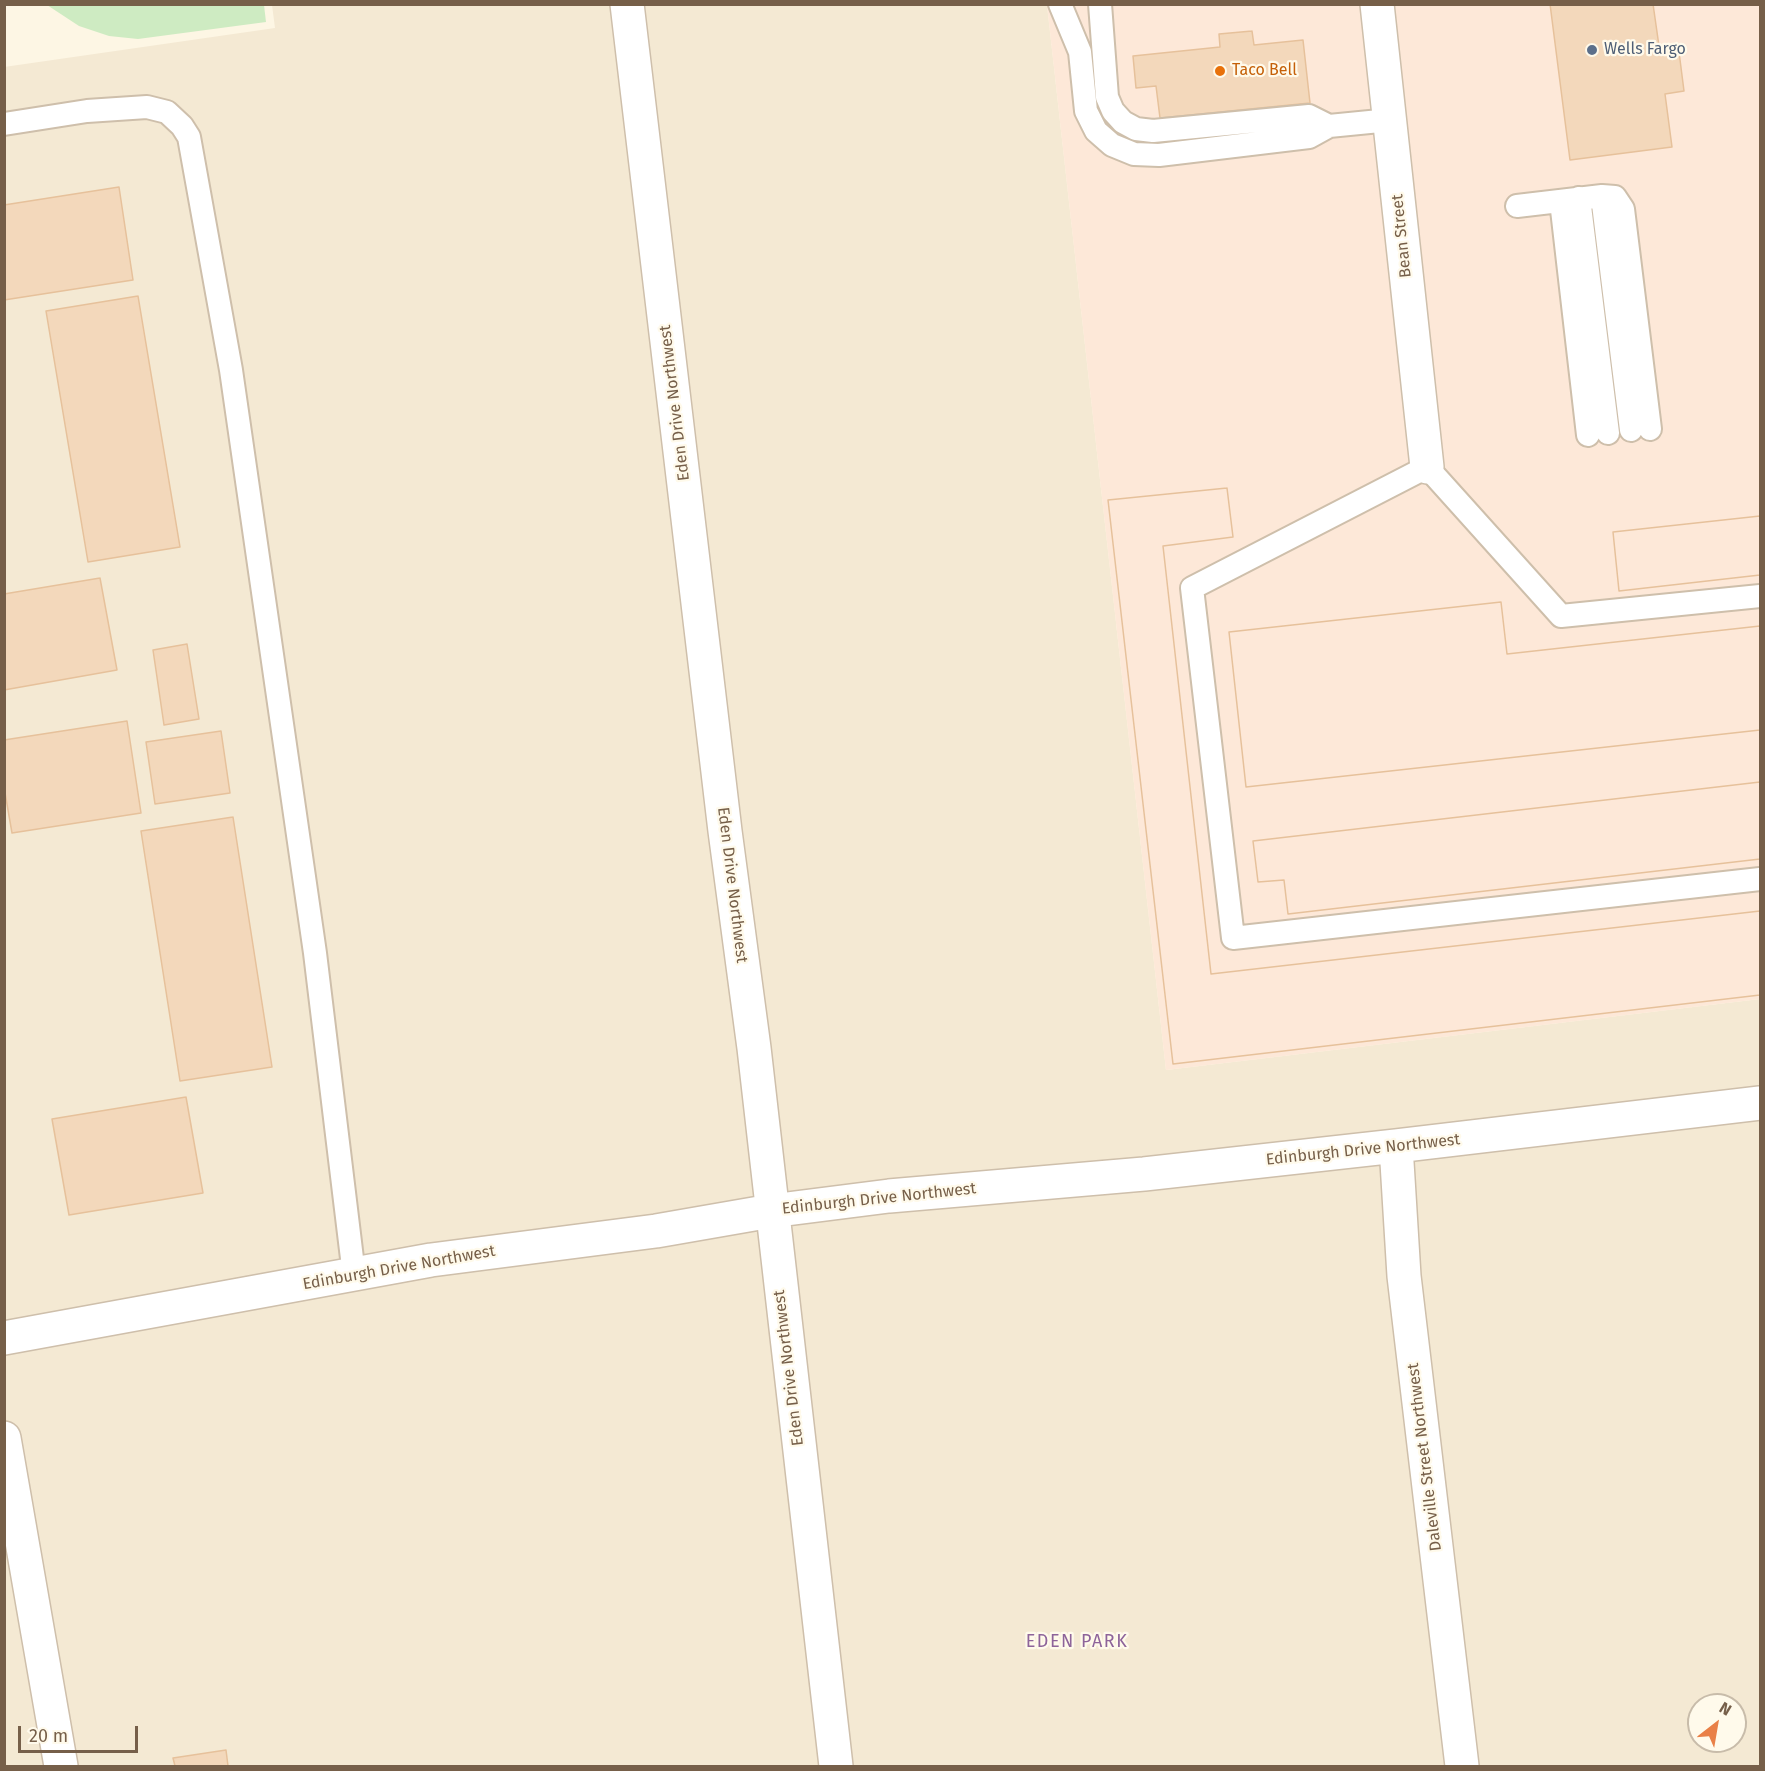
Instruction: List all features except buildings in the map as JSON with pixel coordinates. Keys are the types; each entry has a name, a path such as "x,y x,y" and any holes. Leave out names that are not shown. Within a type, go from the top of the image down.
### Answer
{"street":[{"name":"Eden Drive Northwest","path":"627,4 725,831 754,1048 836,1767"},
{"name":"Bean Street","path":"1377,4 1427,467"},
{"name":"Edinburgh Drive Northwest","path":"4,1338 431,1260 656,1231 771,1211 889,1196 1144,1174 1761,1103"},
{"name":"Daleville Street Northwest","path":"1396,1146 1404,1276 1462,1767"},
{"path":"4,1438 61,1767"}],"lane":[{"path":"1060,4 1080,52 1086,111 1096,131 1112,145 1134,154 1159,155 1309,137 1329,126 1390,120"},
{"path":"1100,4 1107,97 1113,111 1123,122 1136,129 1152,131 1309,116 1329,126"},
{"path":"4,124 87,111 147,107 167,112 182,126 189,137 236,405 315,953 354,1275"},
{"path":"1517,206 1602,196 1641,430"},
{"path":"1570,200 1598,434"},
{"path":"1761,596 1561,616 1427,467 1192,588 1233,938 1761,879"}],"shaded area":[{"path":"272,5 1047,5 1166,1070 1760,999 1760,1766 5,1766 4,67 275,28"},
{"path":"1047,5 1760,5 1760,999 1166,1070"}],"green space":[{"path":"47,5 264,5 266,22 138,39 109,36 79,26"}],"place":[{"name":"Wells Fargo","path":"1592,50"},
{"name":"Taco Bell","path":"1220,71"}],"district":[{"name":"EDEN PARK","path":"1077,1642"}]}
